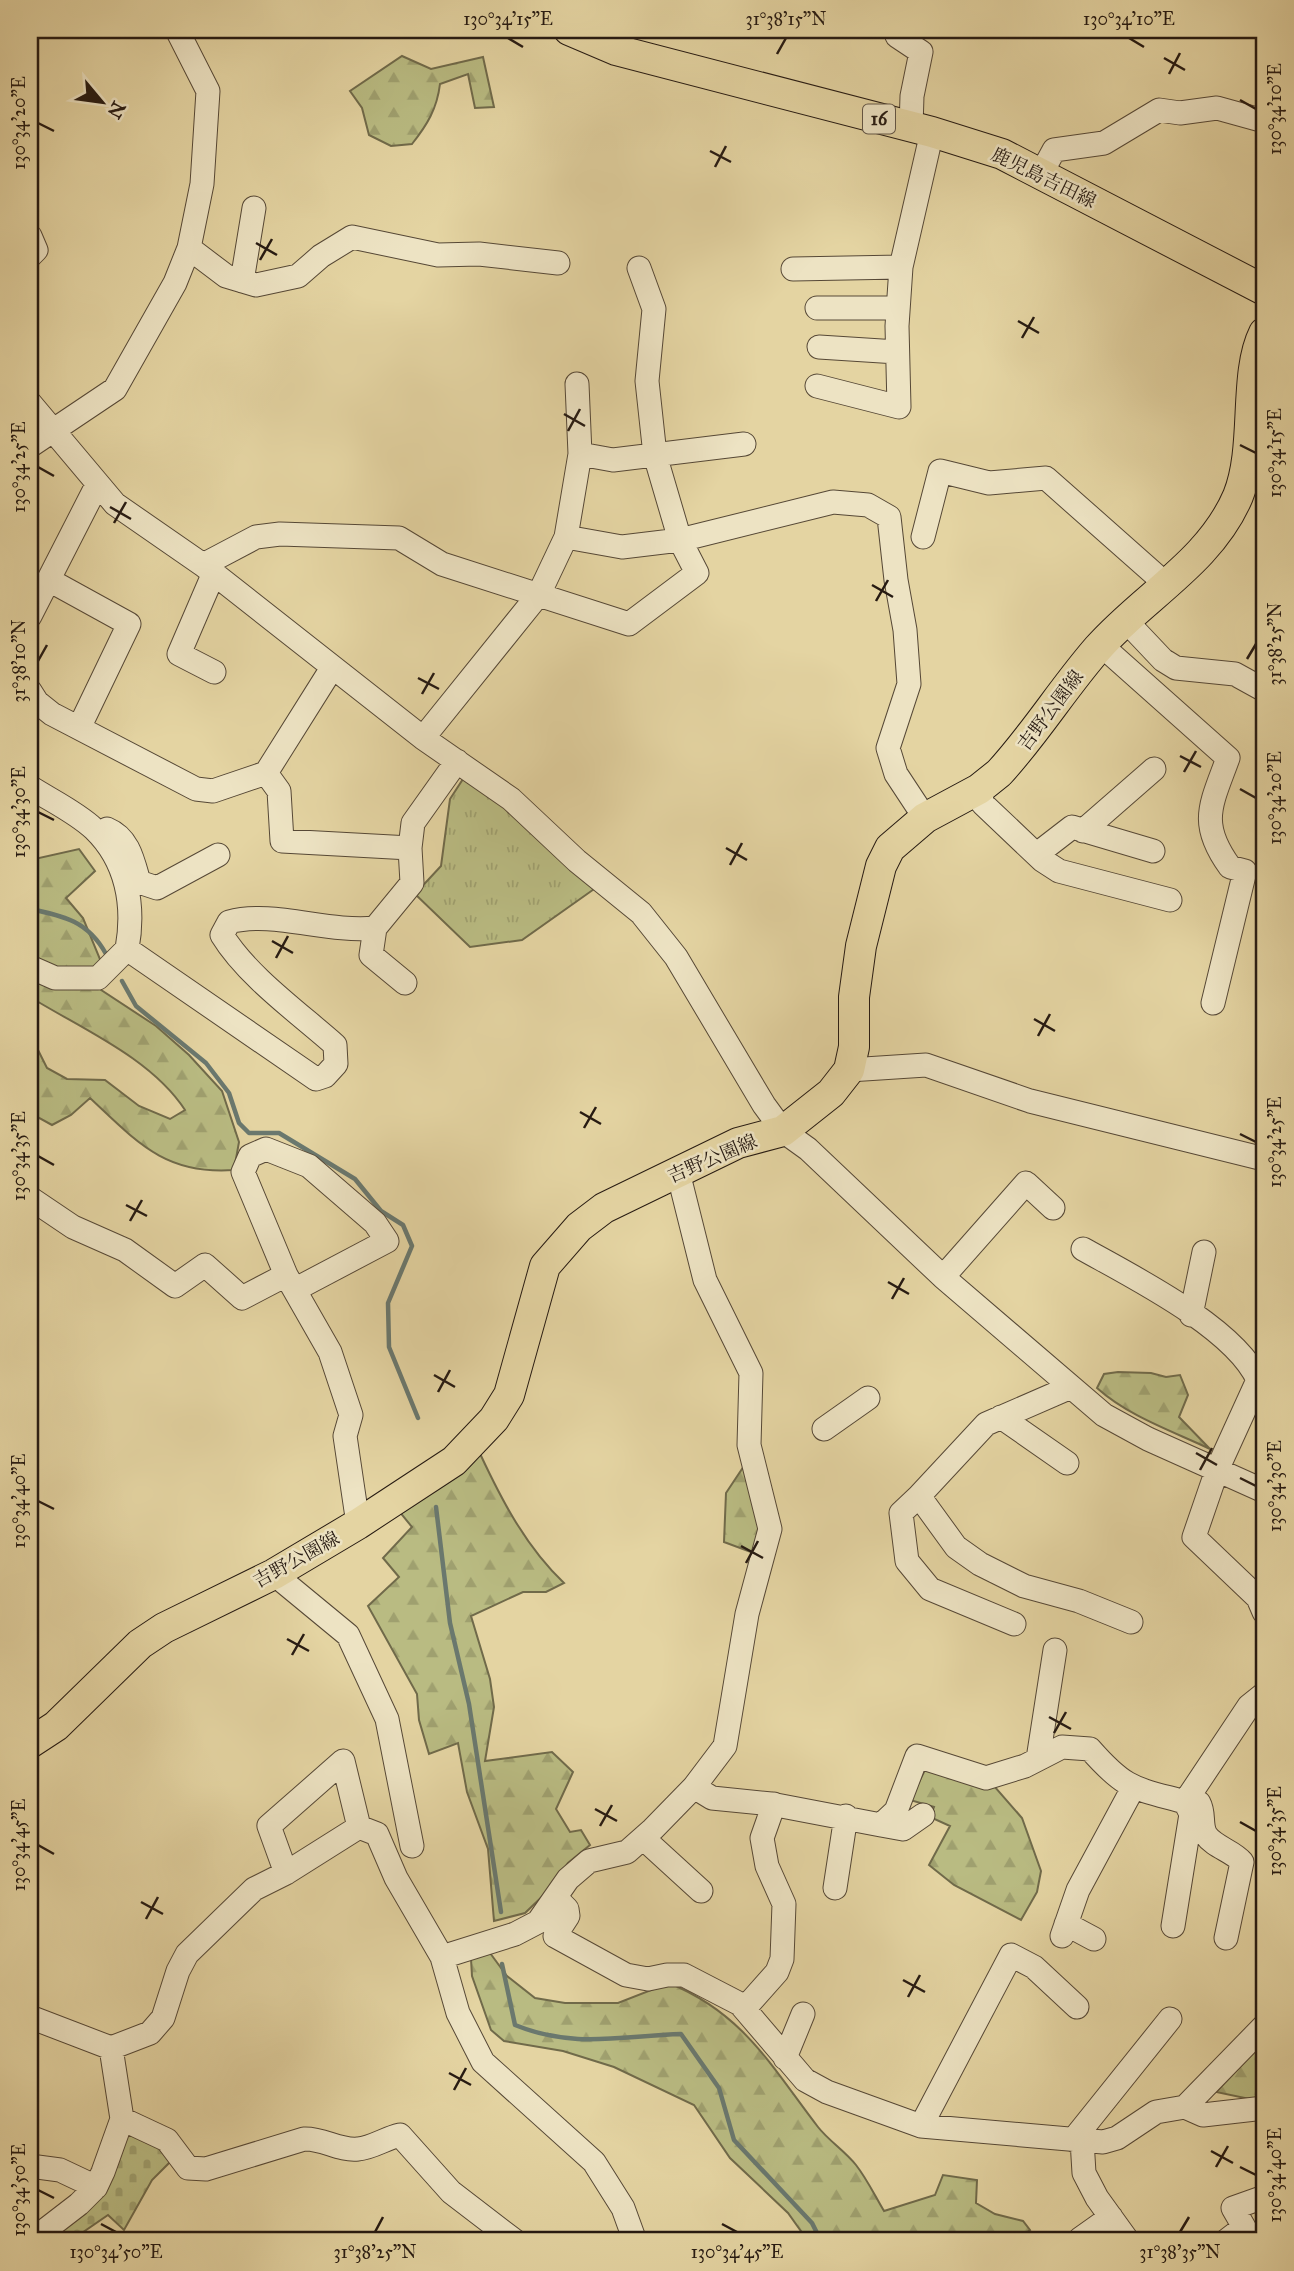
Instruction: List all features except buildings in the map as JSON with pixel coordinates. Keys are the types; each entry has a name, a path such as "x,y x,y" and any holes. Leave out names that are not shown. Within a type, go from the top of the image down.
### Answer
{"main road":[{"name":"鹿児島吉田線","path":"569,30 621,40 1002,154 1264,290"},
{"name":"吉野公園線","path":"30,1743 75,1709 140,1644 156,1633 182,1617 274,1574 358,1524 454,1461 494,1419 509,1395 545,1266 573,1233 604,1208 678,1172 738,1143 783,1131 831,1093 849,1070 854,1047 854,997 860,946 881,866 890,848 925,818 979,789 1012,759 1101,645 1168,586 1224,522 1238,496 1245,473 1256,360 1264,333"}],"street":[{"path":"30,446 116,389 175,282 189,248 202,184 208,91 177,30"},
{"path":"817,386 899,407 897,352 901,267 921,130 912,96 921,52 897,36 900,30"},
{"path":"1041,174 1054,150 1104,143 1159,110 1180,113 1217,107 1264,121"},
{"path":"242,281 254,208"},
{"path":"30,236 36,250 30,256"},
{"path":"189,248 226,276 256,285 298,276 321,256 352,237 438,255 479,254 558,263"},
{"path":"793,269 901,267"},
{"path":"214,671 179,654 208,570 256,537 280,534 399,538 442,564 629,624 697,573 680,540 655,455 647,381 654,309 639,268"},
{"path":"817,309 898,308"},
{"path":"818,347 897,352"},
{"path":"423,738 539,594 566,537 580,454 577,384"},
{"path":"30,403 115,504 208,570 332,668 395,713 423,738 511,799 577,861 641,913 676,957 764,1106 783,1131 808,1149 943,1276 1104,1415 1148,1439 1264,1491"},
{"path":"580,454 613,460 744,444"},
{"path":"923,537 940,471 989,483 1046,478 1168,586"},
{"path":"30,616 97,485"},
{"path":"566,537 622,547 680,540 833,502 868,505 889,517 895,580 905,630 909,684 888,748 896,774 925,818"},
{"path":"49,580 129,624 79,728"},
{"path":"1127,622 1163,660 1176,668 1235,674 1264,691"},
{"path":"1101,645 1228,758 1208,813 1210,832 1230,867 1245,871 1213,1003"},
{"path":"30,691 37,702 79,728 196,789 214,792 266,774 332,668"},
{"path":"405,983 371,955 375,928 412,883 410,848 413,823 457,761"},
{"path":"1083,831 1154,769"},
{"path":"266,774 279,791 282,841 410,848"},
{"path":"30,787 93,828 113,853 132,907 127,949 98,978 55,978 30,967"},
{"path":"979,789 983,804 1059,871 1170,900"},
{"path":"1037,854 1072,827 1153,851"},
{"path":"93,828 109,829 119,836 130,850 138,882 148,887 158,888 218,855"},
{"path":"127,949 316,1079 325,1076 336,1064 335,1045 281,998 230,946 222,934 229,922 247,917 328,929 375,928"},
{"path":"849,1070 926,1065 1030,1101 1264,1159"},
{"path":"30,1198 73,1227 125,1251 175,1286 205,1265 242,1298 291,1282 387,1241 375,1223 309,1166 266,1149 250,1156 243,1172 291,1282 330,1352 351,1415 345,1436 358,1524"},
{"path":"442,1957 515,1934 538,1922 568,1879 589,1861 627,1852 643,1838 694,1787 725,1746 747,1615 770,1529 749,1445 751,1373 705,1280 678,1172"},
{"path":"943,1276 1026,1183 1053,1208"},
{"path":"1083,1249 1228,1340 1253,1368 1261,1382 1216,1469 1194,1537 1258,1598 1264,1612"},
{"path":"1191,1315 1204,1252"},
{"path":"1014,1624 930,1589 907,1561 901,1513 986,1424 1071,1387"},
{"path":"824,1429 869,1398"},
{"path":"1001,1417 1067,1463"},
{"path":"919,1496 956,1547 980,1564 1024,1586 1079,1601 1131,1622"},
{"path":"274,1574 348,1635 387,1719 412,1846"},
{"path":"1038,1759 1055,1650"},
{"path":"1173,1926 1191,1814 1189,1796 1249,1706 1264,1694"},
{"path":"881,1825 896,1811 917,1756 986,1778 1062,1747 1090,1749 1114,1777 1133,1788 1189,1796 1204,1813 1203,1827 1208,1838 1242,1862 1226,1938"},
{"path":"286,1873 269,1826 343,1761 359,1827"},
{"path":"694,1787 712,1798 774,1804 903,1829 923,1815"},
{"path":"1094,1939 1064,1930 1078,1890 1133,1788"},
{"path":"745,2008 777,1972 782,1959 784,1905 767,1866 762,1838 774,1804"},
{"path":"835,1888 846,1816"},
{"path":"30,2017 111,2048 150,2033 163,2018 178,1971 187,1954 254,1889 286,1873 359,1827"},
{"path":"359,1827 377,1834 396,1878 442,1957 458,2013 483,2062 594,2162 623,2208 635,2241"},
{"path":"643,1838 701,1891"},
{"path":"556,1898 567,1909 568,1916 555,1936 626,1975 648,1979 684,1975 745,2008 805,2080 827,2092 921,2126 1103,2142 1117,2138 1156,2112 1185,2107 1203,2115 1264,2108"},
{"path":"921,2126 1011,1955 1034,1967 1077,2007"},
{"path":"785,2058 803,2014"},
{"path":"1128,2241 1084,2173 1078,2140 1170,2019"},
{"path":"1185,2107 1264,2026"},
{"path":"31,2241 79,2204 96,2187 122,2119 111,2048"},
{"path":"122,2119 167,2140 188,2168 206,2169 304,2139 317,2139 346,2149 360,2149 400,2135 451,2192 515,2241"},
{"path":"30,2166 60,2170 96,2187"},
{"path":"1240,2237 1233,2208 1264,2197"},
{"path":"1080,2239 1111,2217"}],"green space":[{"path":"402,56 431,69 483,57 494,107 475,108 468,74 440,84 430,116 412,144 391,146 369,135 362,108 350,91"},
{"path":"465,776 501,800 597,887 522,940 470,947 415,894 441,866 450,799"},
{"path":"79,849 95,871 66,898 83,918 102,964 89,982 156,1026 189,1055 222,1091 239,1142 234,1170 189,1167 171,1161 138,1141 90,1098 71,1115 52,1125 30,1113 30,1034 47,1068 67,1079 105,1080 139,1106 170,1119 185,1110 154,1075 135,1060 30,997 30,860"},
{"path":"1151,1373 1166,1377 1180,1375 1188,1395 1179,1417 1210,1449 1136,1415 1097,1388 1104,1374"},
{"path":"476,1445 503,1501 525,1536 564,1583 546,1592 523,1592 471,1616 490,1679 494,1707 485,1761 552,1752 573,1772 556,1809 570,1832 581,1830 590,1845 568,1863 549,1890 525,1913 494,1921 488,1849 467,1792 458,1743 429,1754 419,1720 417,1694 368,1606 399,1577 383,1558 412,1527 394,1505"},
{"path":"750,1457 765,1513 756,1554 724,1542 726,1493"},
{"path":"927,1766 995,1787 1022,1818 1041,1871 1037,1892 1021,1920 954,1885 929,1865 950,1826 930,1817 934,1807 910,1800"},
{"path":"490,1953 507,1976 535,1998 565,2003 618,2003 669,1983 695,1996 737,2026 754,2044 818,2127 856,2165 884,2211 935,2195 943,2175 977,2180 976,2203 995,2214 1023,2221 1030,2230 1015,2241 808,2241 788,2213 730,2158 694,2105 614,2067 563,2051 504,2041 491,2030 472,1976 471,1959"},
{"path":"1264,2041 1264,2102 1216,2092"},
{"path":"123,2129 160,2141 172,2160 152,2180 124,2230 108,2215 73,2239 58,2228"}],"waterway":[{"path":"30,909 54,914 83,927 106,954"},
{"path":"122,981 136,1006 206,1063 229,1093 239,1123 249,1133 279,1133 355,1179 381,1211 403,1225 412,1246 388,1303 389,1347 418,1418"},
{"path":"436,1507 450,1623 469,1704 501,1912"},
{"path":"502,1964 515,2025 558,2037 578,2039 681,2034 719,2088 734,2140 812,2223 821,2241"}]}
